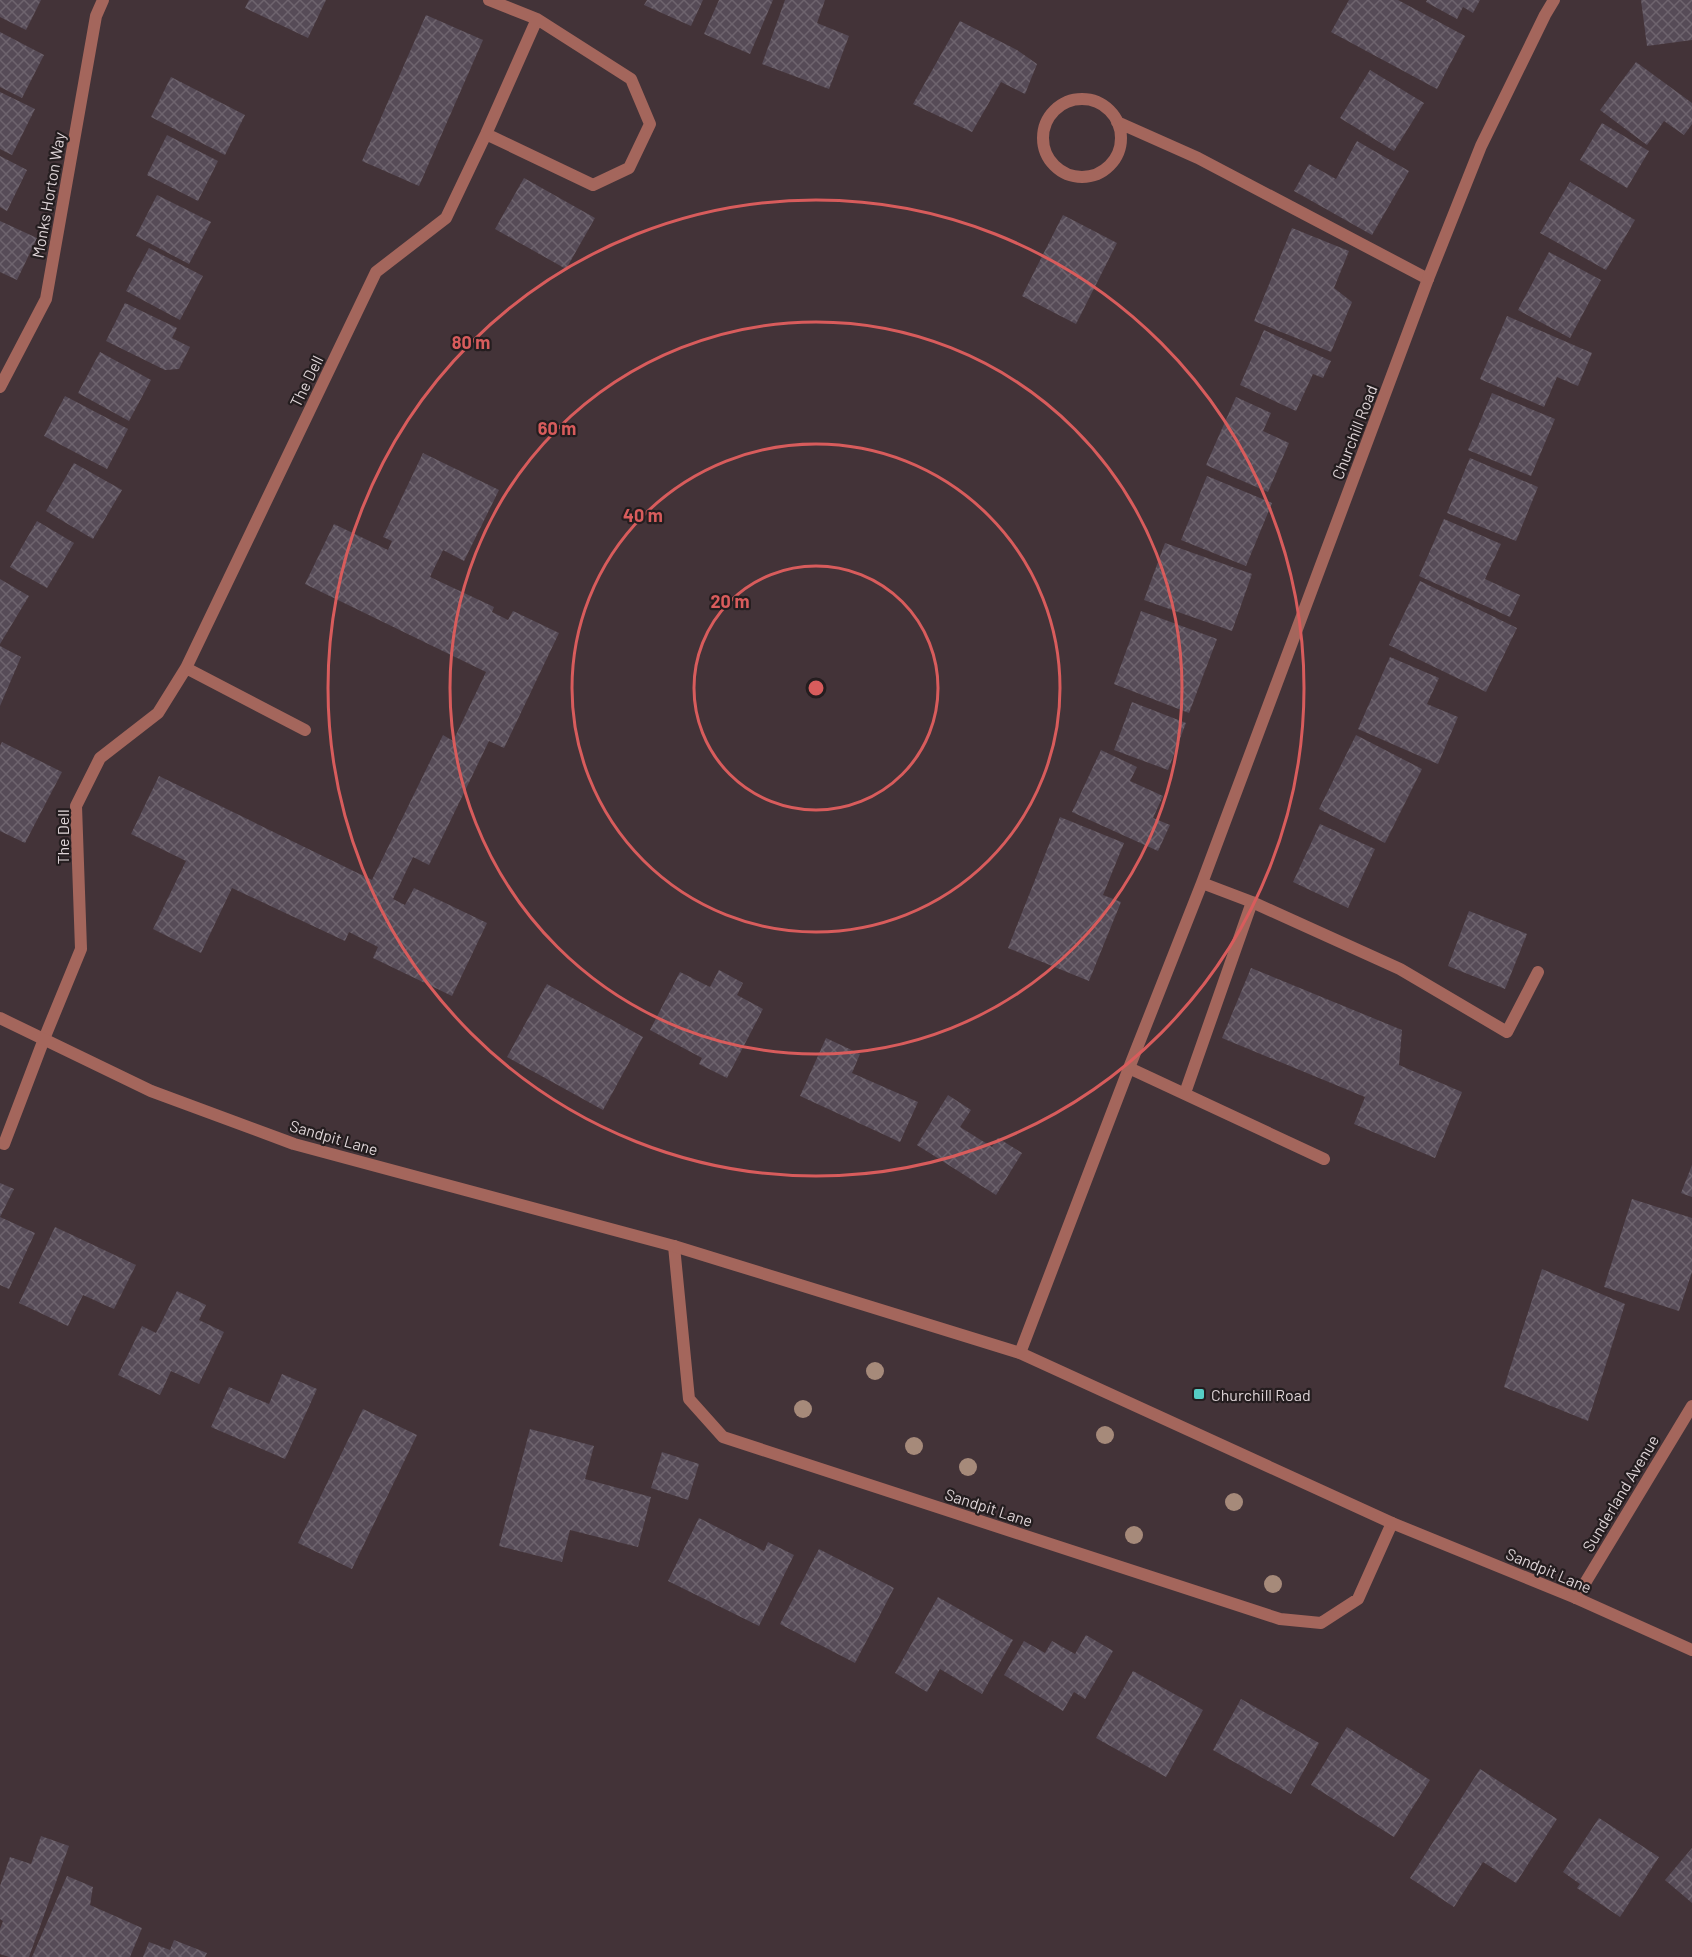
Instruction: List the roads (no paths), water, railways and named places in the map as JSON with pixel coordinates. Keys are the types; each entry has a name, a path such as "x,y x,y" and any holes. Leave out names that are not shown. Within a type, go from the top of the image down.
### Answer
{"street":[{"name":"Monks Horton Way","path":"0,387 46,298 96,16 103,0"},
{"path":"486,134 593,185 629,168 650,124 631,79 537,20 489,0"},
{"name":"Churchill Road","path":"1020,1353 1202,883 1428,279 1481,146 1554,0"},
{"name":"The Dell","path":"4,1144 81,949 76,806 100,758 158,713 186,668 376,272 446,218 537,20"},
{"path":"1117,122 1120,135 1119,148 1113,161 1097,173 1077,176 1064,172 1046,153 1043,141 1046,123 1056,108 1066,102 1090,99 1111,112 1117,122 1198,158 1428,279"},
{"path":"186,668 305,730"},
{"path":"1202,883 1252,902 1400,969 1508,1032 1538,972"},
{"path":"1185,1093 1252,902"},
{"name":"Sandpit Lane","path":"0,1018 151,1091 294,1144 674,1246 1020,1353 1392,1523 1576,1598 1692,1650"},
{"path":"1129,1068 1324,1159"},
{"name":"Sandpit Lane","path":"674,1246 689,1399 723,1437 1280,1619 1321,1623 1359,1599 1392,1523"},
{"name":"Sunderland Avenue","path":"1576,1598 1692,1406"}],"place":[{"name":"Churchill Road","path":"1199,1394"}]}
